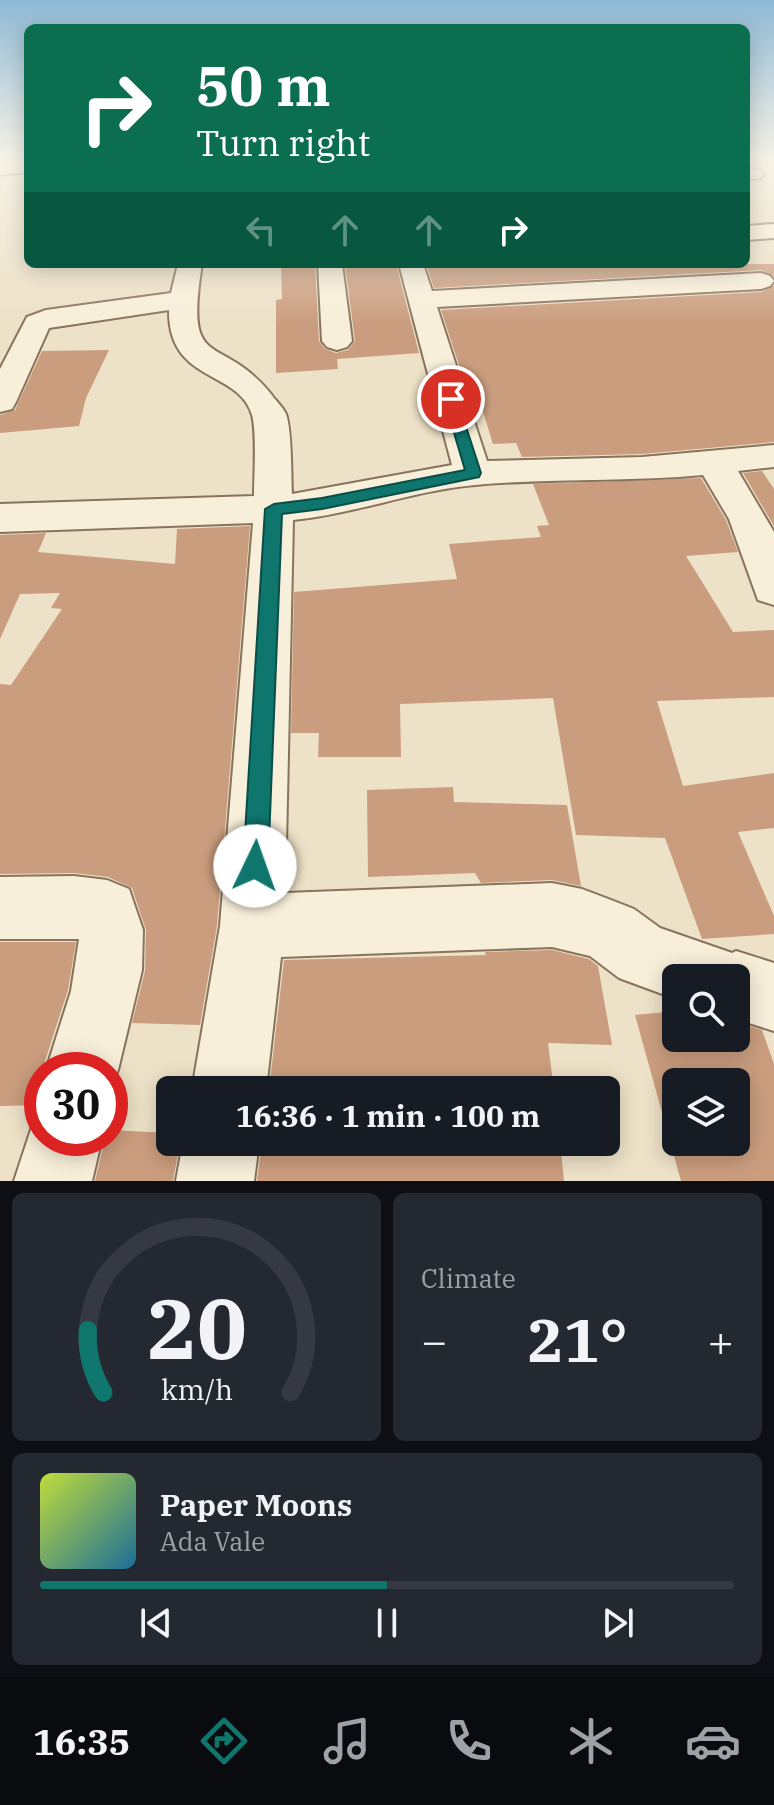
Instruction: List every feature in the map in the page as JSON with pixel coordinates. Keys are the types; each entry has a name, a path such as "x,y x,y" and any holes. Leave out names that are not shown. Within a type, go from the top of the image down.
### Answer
{"street":[{"path":"750,233 774,231"},
{"path":"189,268 180,324 189,346 200,357 250,390 262,401 269,414 274,509 252,926 231,1076"},
{"path":"330,268 337,341"},
{"path":"412,268 473,473"},
{"path":"742,268 767,287"},
{"path":"421,300 767,287"},
{"path":"0,402 37,323 46,318 182,300"},
{"path":"0,518 274,509 322,504 473,473 642,469 774,456"},
{"path":"714,462 749,519 774,588"},
{"path":"0,908 74,907 107,911 113,931 109,964 87,1052"},
{"path":"252,926 552,915 582,921 611,932 642,955 669,964"},
{"path":"750,989 774,997"},
{"path":"53,1181 59,1156"},
{"path":"215,1181 219,1156"}],"building":[{"path":"750,264 774,264 774,276 761,270 434,288 427,268 750,268"},
{"path":"281,268 315,268 319,341 325,349 336,353 348,350 355,341 346,268 397,268 419,353 337,359 338,369 276,373 276,300 282,299"},
{"path":"774,286 774,442 642,454 522,457 516,443 493,444 480,402 471,402 441,310 761,292"},
{"path":"109,350 86,398 79,426 0,433 0,415 15,410 42,351"},
{"path":"762,471 774,489 774,526 743,473"},
{"path":"701,478 726,520 738,552 686,556 733,632 774,630 774,697 657,701 683,786 774,773 774,828 738,832 774,916 774,934 702,939 665,838 576,835 553,698 400,704 401,757 318,757 319,733 291,733 294,592 457,579 449,544 541,537 537,526 549,525 533,484"},
{"path":"250,526 217,926 200,1025 132,1023 145,971 146,930 132,888 108,877 74,873 0,874 0,684 11,685 62,609 51,608 60,593 20,594 0,639 0,535 46,533 38,552 175,564 177,529"},
{"path":"453,787 454,802 567,805 581,886 552,880 481,883 475,873 368,877 367,790"},
{"path":"0,942 76,942 68,990 48,1052 24,1052 24,1105 0,1106"},
{"path":"552,950 589,959 598,966 612,1045 548,1043 552,1076 271,1076 284,960 486,955 485,952"},
{"path":"662,1012 662,1052 750,1052 750,1026 762,1030 774,1064 774,1181 681,1181 674,1156 750,1156 750,1068 662,1068 662,1112 635,1015"},
{"path":"128,1131 156,1132 156,1156 177,1156 173,1181 95,1181 101,1156 128,1156"},
{"path":"260,1156 561,1156 564,1181 257,1181"}],"route":[{"path":"255,866 274,509 322,504 473,473 451,399"}]}
